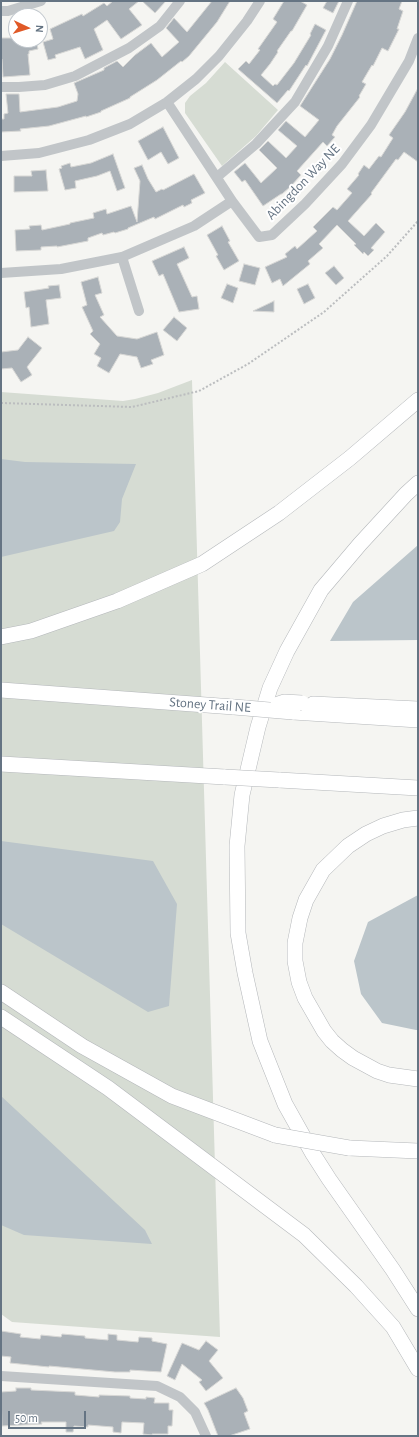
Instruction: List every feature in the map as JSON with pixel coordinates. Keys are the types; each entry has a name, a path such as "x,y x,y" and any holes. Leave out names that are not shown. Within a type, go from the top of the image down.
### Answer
{"highway":[{"path":"1,638 31,632 118,602 202,564 279,513 350,458 418,400"},
{"path":"418,483 406,494 321,590 287,651 270,688 258,727 242,795 237,846 238,933 260,1041 276,1083 285,1104 313,1154 418,1309"},
{"name":"Stoney Trail NE","path":"1,690 259,709 284,702 298,708"},
{"path":"298,708 418,709"},
{"path":"298,708 418,720"},
{"path":"1,764 418,788"},
{"path":"418,818 403,820 383,826 366,834 348,846 323,870 306,900 302,912 295,943 295,961 304,998 324,1031 337,1046 353,1058 377,1071 389,1075 418,1079"},
{"path":"1,992 82,1046 172,1096 275,1134 349,1148 418,1151"},
{"path":"1,1017 108,1088 304,1235 356,1286 393,1327 418,1369"}],"street":[{"path":"1,11 8,11 41,1"},
{"path":"1,87 19,87 45,84 75,76 129,48 160,26 180,1"},
{"path":"1,156 39,153 89,140 130,124 167,102 196,79 219,56 247,21 260,1"},
{"path":"217,177 256,144 295,102 328,46 348,1"},
{"name":"Abingdon Way NE","path":"167,102 232,201 259,237 272,235 306,204 342,164 371,125 408,61 418,38"},
{"path":"1,273 61,269 122,257 194,226 232,201"},
{"path":"122,257 139,311"},
{"path":"1,1376 157,1386 180,1397 195,1412 206,1436"}],"path":[{"path":"1,402 132,407 199,391 248,364 324,312 387,256 418,221"}],"shaded area":[{"path":"225,62 278,110 256,136 222,166 185,113 185,103 190,96 206,83"},
{"path":"192,380 220,1337 12,1322 1,1314 1,392 123,401 158,393"},
{"path":"1,459 25,462 136,464 122,499 120,522 114,531 1,557"},
{"path":"418,545 418,640 330,641 353,602"},
{"path":"1,841 153,861 177,904 169,1006 148,1012 1,924"},
{"path":"418,895 418,1030 416,1030 382,1023 361,994 354,961 368,922"},
{"path":"1,1096 145,1230 152,1244 24,1235 1,1225"}],"building":[{"path":"113,1 139,1 129,9 142,25 121,39 107,20 94,29 103,50 85,59 80,47 55,55 56,58 48,60 45,48 48,48 48,40 53,39 50,29 82,14 83,16 104,3 107,6"},
{"path":"142,1 166,1 155,13"},
{"path":"212,1 230,1 217,22 189,56 130,98 101,112 86,117 49,126 20,129 21,131 1,132 1,119 4,119 4,114 8,113 6,94 19,94 20,112 58,107 77,101 78,94 74,83 104,70 104,68 117,61 123,67 135,55 151,43 162,57 179,42 166,28 174,18 187,32"},
{"path":"284,1 300,1 307,5 292,31 261,75 273,86 275,84 277,85 294,63 311,35 310,34 315,24 326,30 307,66 306,65 289,91 288,90 277,103 238,69 246,61 249,64 260,50 258,49 277,22 273,19"},
{"path":"327,1 339,1 333,13 323,8"},
{"path":"357,1 402,1 399,9 403,11 397,29 399,29 388,51 382,48 373,66 372,65 362,82 366,84 359,96 360,97 337,126 332,135 335,137 327,146 323,142 297,171 301,175 290,187 263,206 245,180 242,182 234,172 245,163 261,183 277,168 259,150 268,141 286,158 297,146 278,130 286,121 305,137 319,120 300,106 330,59"},
{"path":"1,38 8,38 8,48 38,48 29,51 28,54 30,75 3,77"},
{"path":"418,88 418,162 404,152 398,160 396,159 371,193 372,194 348,221 364,236 376,223 385,232 371,248 374,250 368,256 364,252 363,254 354,245 356,244 337,225 319,244 323,248 308,261 310,264 283,286 280,279 272,283 265,267 287,257 285,254 295,246 297,249 317,231 313,227 333,207 337,210 352,193 347,189 359,175 358,174 364,165 369,169 379,156 381,157 393,138 389,135 405,112"},
{"path":"163,127 179,158 168,164 161,152 148,160 138,141"},
{"path":"113,154 125,188 117,191 110,171 97,176 75,181 76,188 65,190 59,169 62,168 61,166 70,163 71,167 91,163"},
{"path":"142,165 156,192 194,174 205,193 191,200 192,203 184,207 183,205 155,219 154,217 128,229 115,233 103,235 102,233 88,238 88,241 57,247 41,247 41,250 16,251 15,230 30,229 29,226 41,225 42,230 94,218 93,213 106,209 107,214 131,206 137,222 140,181 134,168"},
{"path":"46,170 48,191 14,192 14,176 32,176 31,171"},
{"path":"222,226 230,241 228,242 239,261 224,270 207,235"},
{"path":"184,247 189,258 177,264 192,297 197,296 199,309 179,312 163,274 159,276 152,261"},
{"path":"244,264 260,268 255,285 239,281"},
{"path":"334,266 344,278 336,285 325,273"},
{"path":"98,277 102,293 95,295 104,315 100,317 117,336 137,339 157,332 164,355 151,360 153,364 141,368 137,357 120,354 109,373 97,366 101,358 94,354 100,344 90,334 93,331 82,307 87,305 81,282"},
{"path":"227,284 238,288 233,303 221,298"},
{"path":"308,284 315,298 304,304 297,289"},
{"path":"59,285 61,298 46,300 49,324 31,327 29,307 26,308 24,292"},
{"path":"274,301 274,312 253,311"},
{"path":"174,317 187,328 177,341 163,330"},
{"path":"28,337 42,348 27,367 32,375 21,382 12,368 1,369 1,352 18,350"},
{"path":"1,1331 21,1334 20,1337 40,1339 41,1335 61,1337 62,1334 108,1340 108,1334 117,1335 117,1340 138,1342 139,1337 152,1338 152,1341 167,1344 161,1372 130,1370 130,1372 115,1372 49,1367 10,1363 11,1357 1,1356"},
{"path":"206,1341 218,1350 209,1361 223,1378 206,1391 199,1382 202,1380 182,1364 175,1380 167,1376 182,1343 199,1350"},
{"path":"16,1388 75,1392 75,1395 99,1397 99,1395 130,1396 130,1398 146,1399 146,1397 155,1398 154,1403 169,1403 169,1410 173,1410 172,1426 168,1426 168,1434 152,1435 143,1434 144,1423 122,1422 121,1433 113,1432 113,1427 88,1425 88,1427 74,1426 73,1432 66,1432 66,1422 41,1422 42,1424 2,1426 1,1392 16,1391"},
{"path":"236,1388 243,1398 248,1411 244,1413 250,1429 229,1436 218,1436 204,1403"}]}
